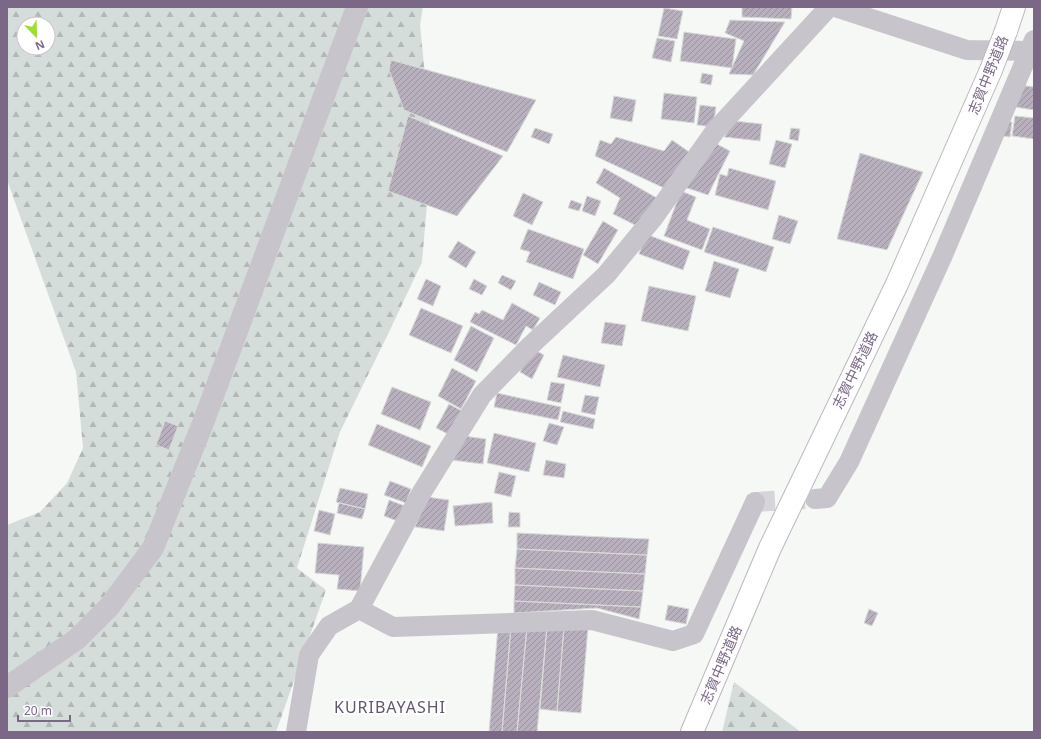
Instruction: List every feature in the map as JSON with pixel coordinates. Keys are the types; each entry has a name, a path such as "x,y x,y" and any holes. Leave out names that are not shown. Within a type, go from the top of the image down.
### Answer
{"main road":[{"name":"志賀中野道路","path":"692,732 770,548 897,284 991,70 1014,7"}],"street":[{"path":"7,687 77,639 109,607 153,548 203,423 357,7"},
{"path":"296,732 309,655 329,626 360,609 422,492 482,395 530,346 606,275 654,217 715,131 829,7"},
{"path":"815,499 827,498 849,462 943,255 1033,47 967,50 834,7"},
{"path":"360,609 393,627 592,620 673,641 694,634 755,502"}],"green space":[{"path":"7,7 423,7 420,25 432,147 422,262 340,432 297,568 326,590 276,732 7,732 7,525 40,512 67,483 83,448 76,372 7,180"},
{"path":"734,682 801,732 722,732"}],"building":[{"path":"742,7 792,7 791,19 742,17"},
{"path":"664,8 683,11 677,39 658,36"},
{"path":"730,20 785,22 753,75 729,74 744,41 725,33"},
{"path":"684,32 736,39 732,68 680,61"},
{"path":"657,38 675,41 671,62 652,58"},
{"path":"391,60 536,100 507,152 404,110 389,70"},
{"path":"702,73 713,75 711,85 700,83"},
{"path":"1020,85 1034,87 1034,110 1015,107"},
{"path":"664,93 697,97 694,123 661,119"},
{"path":"614,96 636,100 632,122 610,118"},
{"path":"700,105 716,107 713,127 697,125"},
{"path":"408,116 503,156 457,216 388,191"},
{"path":"1015,116 1034,118 1034,139 1012,136"},
{"path":"735,121 762,124 760,141 724,137"},
{"path":"1005,121 1012,122 1010,137 1003,136"},
{"path":"535,128 553,134 549,144 531,137"},
{"path":"791,128 800,129 798,141 789,139"},
{"path":"616,137 664,151 672,140 692,154 666,189 595,156 600,140 611,144"},
{"path":"776,140 792,144 785,168 769,164"},
{"path":"715,143 730,151 708,195 684,187"},
{"path":"860,153 923,172 887,250 837,239"},
{"path":"604,168 657,198 635,225 613,214 620,198 596,183"},
{"path":"729,168 776,181 768,210 715,195 720,174 727,176"},
{"path":"681,191 696,197 687,220 710,229 702,250 664,236"},
{"path":"523,193 543,202 532,225 513,216"},
{"path":"587,196 601,201 595,216 582,211"},
{"path":"571,200 582,204 579,211 568,208"},
{"path":"779,215 798,221 790,244 772,239"},
{"path":"603,221 618,230 598,264 583,255"},
{"path":"713,227 774,247 766,272 704,252"},
{"path":"528,229 584,249 573,279 526,262 530,252 520,249"},
{"path":"646,234 690,251 683,270 639,254"},
{"path":"458,241 476,252 466,268 448,257"},
{"path":"714,261 739,269 730,298 705,291"},
{"path":"502,275 516,281 511,290 498,283"},
{"path":"426,279 441,286 433,306 417,299"},
{"path":"474,279 487,286 482,295 469,289"},
{"path":"539,282 561,292 555,305 533,295"},
{"path":"649,286 696,296 688,331 641,321"},
{"path":"512,303 540,318 533,330 526,326 516,345 470,322 475,312 479,314 482,310 503,320"},
{"path":"421,308 463,326 451,353 409,335"},
{"path":"605,322 626,325 622,346 601,343"},
{"path":"471,326 494,338 477,372 454,360"},
{"path":"531,348 544,355 532,379 520,372"},
{"path":"563,355 605,365 600,387 557,377"},
{"path":"452,368 476,381 461,409 438,396"},
{"path":"551,382 565,384 561,403 547,400"},
{"path":"392,387 431,402 420,430 381,414"},
{"path":"497,393 561,407 558,420 494,407"},
{"path":"585,395 599,397 595,415 581,412"},
{"path":"449,404 462,411 450,435 436,428"},
{"path":"563,411 595,419 593,429 560,422"},
{"path":"165,421 178,426 169,450 156,445"},
{"path":"549,423 564,427 557,445 543,441"},
{"path":"377,424 431,446 422,467 368,445"},
{"path":"494,433 536,443 529,472 487,463"},
{"path":"464,436 486,439 483,464 451,460"},
{"path":"546,460 566,464 564,478 543,475"},
{"path":"499,472 516,476 511,497 494,493"},
{"path":"390,481 411,489 406,503 384,495"},
{"path":"340,488 368,494 365,509 336,502"},
{"path":"427,497 449,500 444,531 415,527"},
{"path":"389,500 405,506 400,522 384,516"},
{"path":"492,502 493,523 455,526 453,506"},
{"path":"339,503 365,509 362,519 337,513"},
{"path":"319,510 335,514 330,535 314,531"},
{"path":"509,512 520,513 520,527 508,527"},
{"path":"517,533 649,539 647,555 517,549"},
{"path":"318,543 364,547 360,591 337,589 339,575 315,573"},
{"path":"517,549 647,555 645,574 515,568"},
{"path":"515,568 645,574 643,591 515,585"},
{"path":"515,585 643,591 641,607 514,601"},
{"path":"514,601 641,607 639,619 597,608 514,613"},
{"path":"668,605 689,609 686,624 665,620"},
{"path":"869,609 878,613 872,626 864,623"},
{"path":"498,627 511,627 502,732 489,732"},
{"path":"511,627 527,627 517,732 502,732"},
{"path":"527,627 547,627 537,732 517,732"},
{"path":"547,627 564,627 557,711 540,709"},
{"path":"564,627 588,627 581,713 557,711"}],"tunnel":[{"path":"755,502 807,499"}],"district":[{"name":"KURIBAYASHI","path":"390,707"}]}
